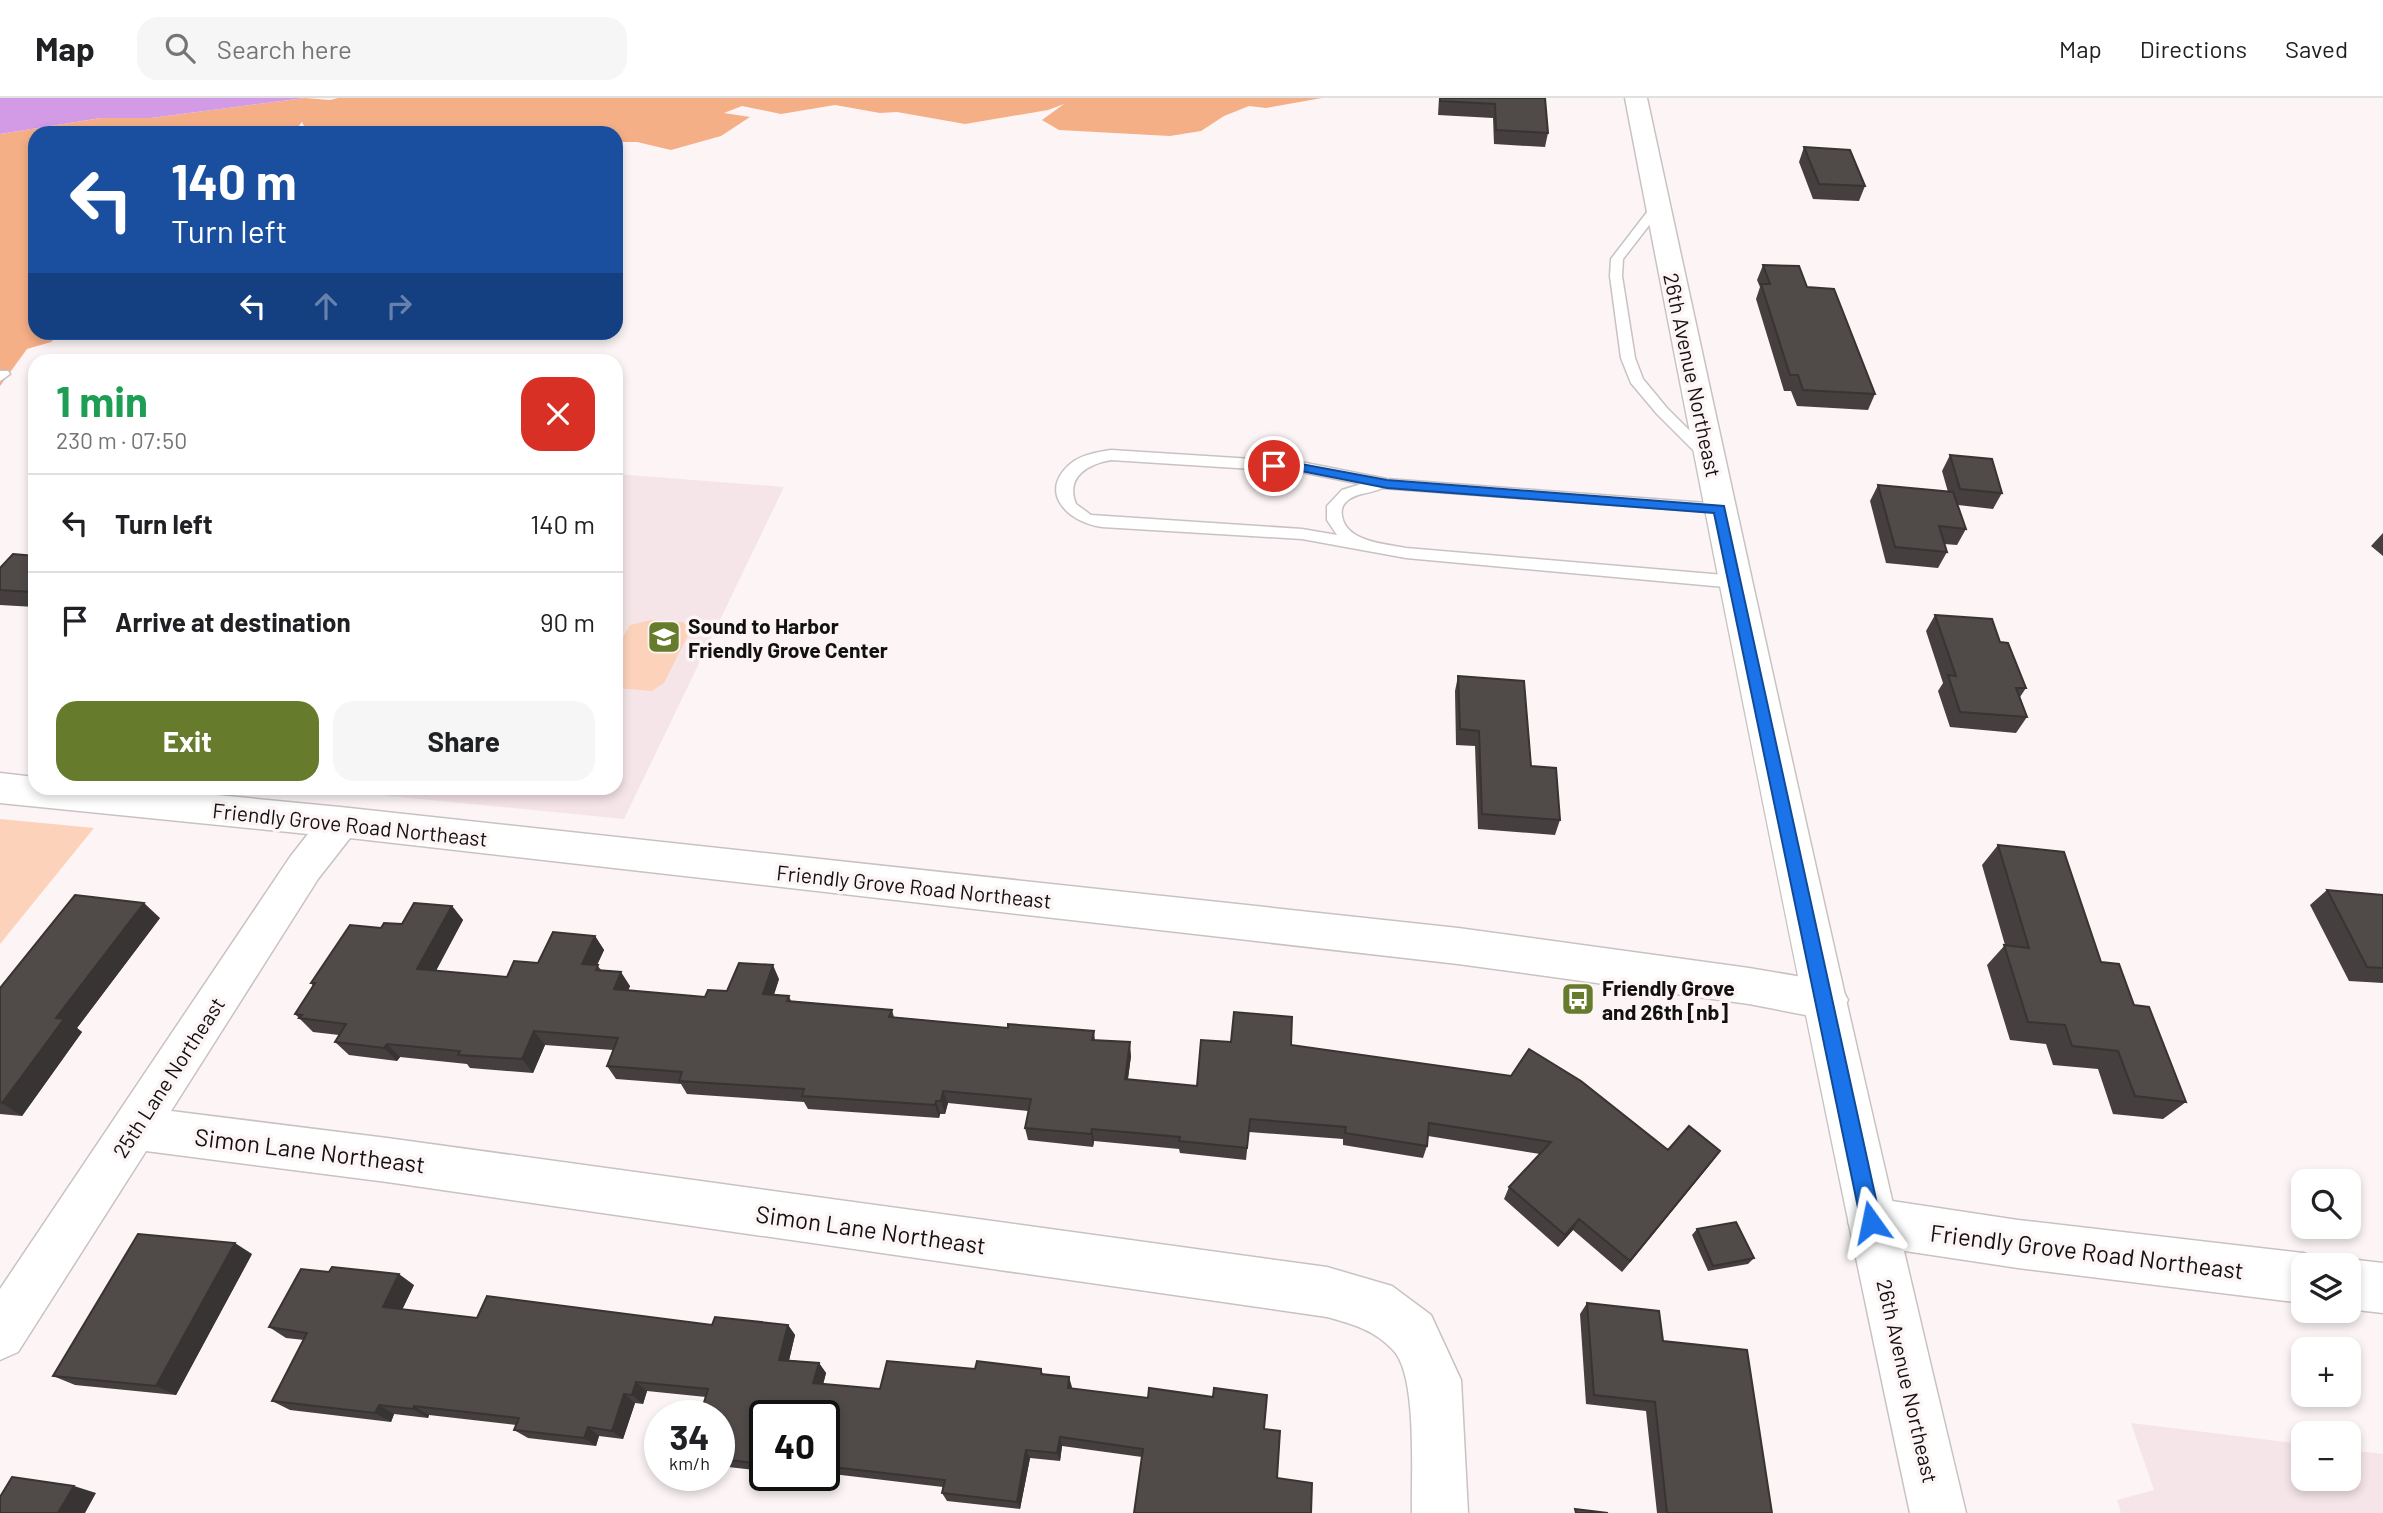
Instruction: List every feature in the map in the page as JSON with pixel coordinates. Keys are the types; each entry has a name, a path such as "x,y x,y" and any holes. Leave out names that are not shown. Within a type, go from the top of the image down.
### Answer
{"street":[{"name":"26th Avenue Northeast","path":"1636,98 1871,1222 1938,1513"},
{"name":"Friendly Grove Road Northeast","path":"0,788 28,791"},
{"name":"Friendly Grove Road Northeast","path":"70,795 340,822 1458,946 1749,986 1826,1000"},
{"name":"25th Lane Northeast","path":"0,1334 304,867 340,822"},
{"name":"Simon Lane Northeast","path":"135,1128 387,1160 1326,1292 1374,1304 1413,1332 1435,1380 1440,1513"},
{"name":"Friendly Grove Road Northeast","path":"1871,1222 2018,1244 2291,1277"},
{"path":"2361,1285 2383,1288"}],"lane":[{"path":"1658,206 1618,260 1616,276 1628,358 1636,380 1653,401 1711,460"},
{"path":"1720,509 1387,484 1301,467 1111,455 1091,459 1079,465 1068,475 1063,490 1067,505 1080,516 1102,522 1302,534 1406,553 1736,582"},
{"path":"1370,546 1339,530 1334,521 1333,510 1339,499 1349,492 1387,484"}],"shaded area":[{"path":"0,98 305,98 151,118 101,118 50,126 28,126 28,130 0,134"},
{"path":"305,98 1322,98 1266,108 1249,106 1224,116 1201,131 1170,136 1059,130 1042,120 1064,104 1048,110 965,124 835,105 781,114 742,106 724,113 750,117 721,136 671,150 637,142 623,142 623,126 304,126 302,122 299,126 50,126 101,118 151,118"},
{"path":"28,130 28,340 53,340 27,349 0,386 0,134"},
{"name":"Sound to Harbor Friendly Grove Center","path":"623,475 784,487 624,819 379,795 623,795"},
{"path":"651,620 683,622 691,629 664,683 652,691 623,689 623,637 630,625"},
{"path":"0,819 94,828 0,944"},
{"path":"2131,1423 2291,1443 2291,1491 2361,1491 2361,1451 2383,1454 2383,1513 2121,1513 2117,1500 2154,1490"}],"building":[{"path":"1440,98 1545,98 1548,133 1496,130 1495,104 1440,101"},
{"path":"1804,147 1850,150 1865,186 1819,184"},
{"path":"1763,265 1799,266 1807,287 1834,289 1875,394 1803,390 1798,375 1790,375 1761,284 1770,284"},
{"path":"1950,455 1992,459 2002,493 1960,489"},
{"path":"1878,485 1953,492 1966,529 1939,526 1947,552 1895,547"},
{"path":"13,554 28,555 28,592 0,590 0,568"},
{"path":"1935,615 1992,619 2000,642 2008,643 2026,688 2016,688 2027,717 1960,712 1948,675 1956,676"},
{"path":"1458,676 1524,681 1531,766 1556,768 1560,820 1482,814 1479,731 1460,729"},
{"path":"1998,845 2064,852 2101,962 2119,964 2134,1005 2149,1007 2186,1102 2135,1096 2118,1051 2072,1046 2065,1025 2028,1022 2004,945 2029,948"},
{"path":"2327,890 2383,895 2383,968 2367,967"},
{"path":"75,895 144,903 56,1018 64,1019 2,1103 0,988"},
{"path":"414,903 452,906 417,969 507,977 514,961 538,963 553,932 595,936 582,964 598,965 596,970 621,972 614,989 705,997 708,990 727,991 739,963 773,965 763,994 789,996 787,1001 892,1010 889,1017 1008,1028 1008,1024 1094,1031 1092,1040 1130,1042 1125,1079 1197,1086 1201,1040 1231,1042 1234,1012 1292,1017 1291,1045 1511,1076 1529,1049 1581,1081 1668,1150 1689,1126 1720,1151 1630,1261 1579,1219 1565,1235 1509,1187 1551,1142 1429,1123 1427,1146 1345,1133 1346,1127 1250,1119 1247,1148 1179,1141 1180,1137 1092,1129 1091,1134 1025,1128 1031,1099 943,1091 941,1101 936,1101 935,1105 802,1096 804,1089 679,1081 682,1072 607,1066 618,1038 534,1031 522,1059 458,1055 460,1051 387,1044 384,1048 335,1042 346,1024 299,1018 302,1015 295,1014 315,983 311,983 350,925 381,928 384,923 402,924"},
{"path":"1736,1222 1754,1258 1713,1266 1697,1229"},
{"path":"138,1234 235,1243 156,1386 53,1376"},
{"path":"332,1267 399,1274 383,1307 477,1318 487,1296 712,1325 715,1317 788,1325 779,1360 819,1363 813,1383 880,1389 887,1361 975,1369 977,1361 1041,1369 1041,1374 1069,1377 1068,1388 1148,1398 1149,1388 1213,1397 1214,1388 1267,1395 1264,1429 1280,1431 1277,1478 1312,1483 1311,1513 1134,1513 1143,1449 1060,1437 1057,1453 1026,1450 1017,1502 942,1493 945,1480 840,1468 840,1400 749,1400 749,1462 735,1461 735,1400 705,1400 708,1389 636,1382 632,1395 624,1394 612,1431 588,1427 584,1438 514,1430 519,1418 414,1406 413,1409 379,1405 375,1413 272,1401 307,1333 269,1327 301,1269 329,1272"},
{"path":"1587,1303 1659,1311 1663,1341 1747,1350 1772,1513 1667,1513 1655,1402 1594,1395"},
{"path":"12,1477 74,1486 58,1513 0,1513 0,1497"},
{"path":"1575,1509 1608,1513 1576,1513"}],"place":[{"name":"Sound to Harbor Friendly Grove Center","path":"664,637"},
{"name":"Friendly Grove and 26th [nb]","path":"1578,999"}],"route":[{"path":"1274,466 1301,467 1387,484 1720,509 1871,1222"}]}
